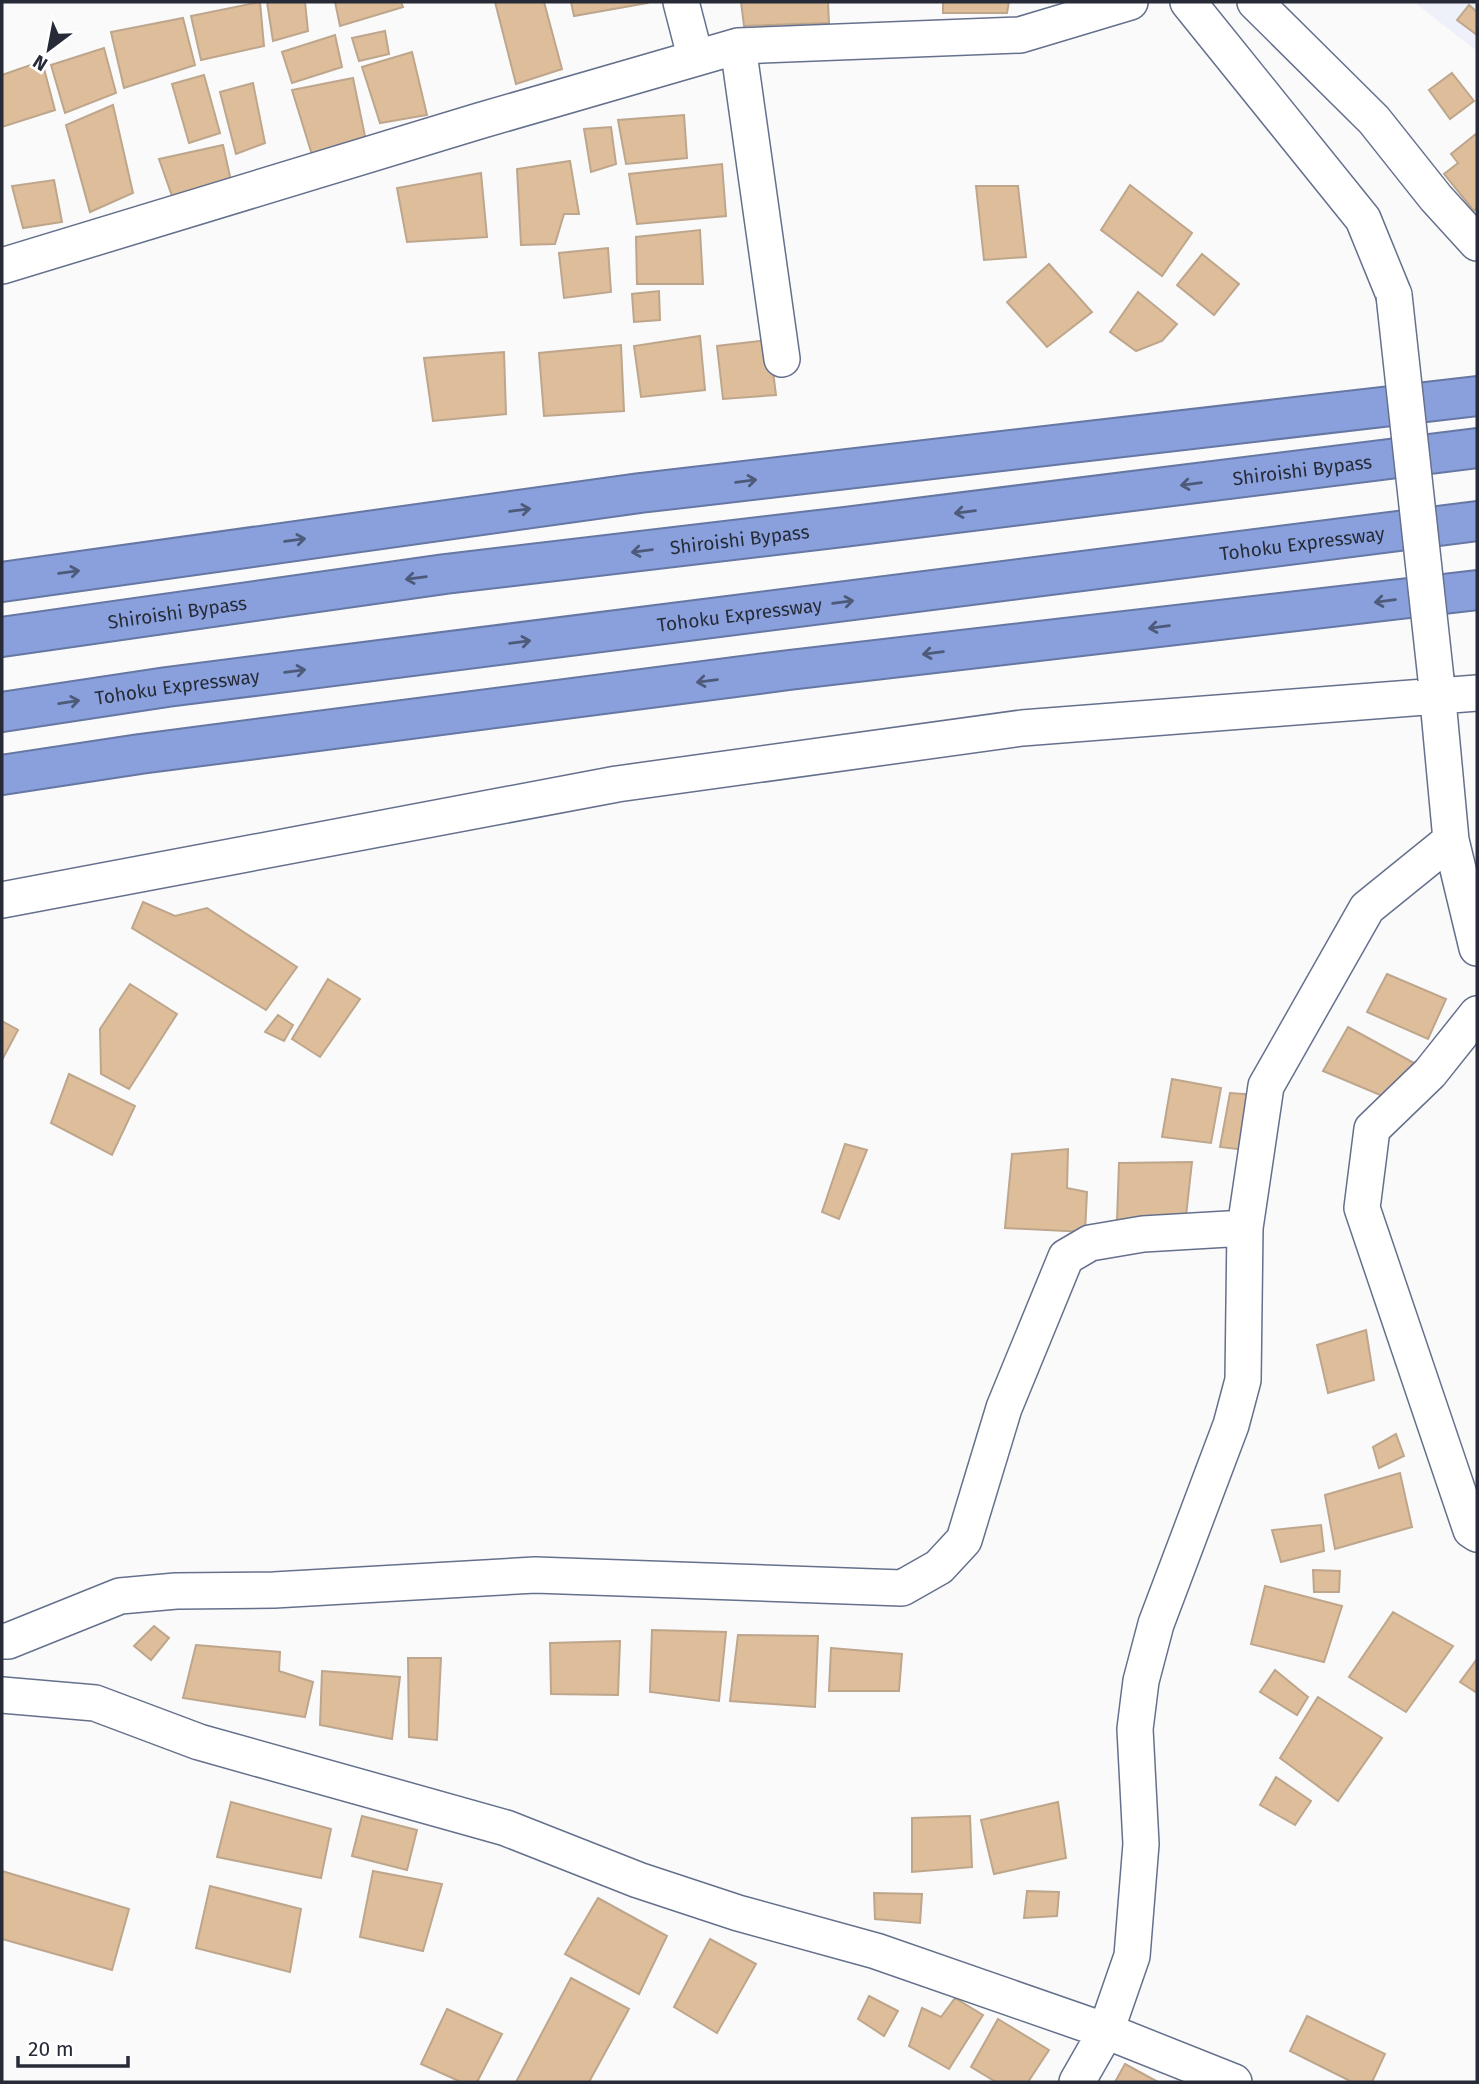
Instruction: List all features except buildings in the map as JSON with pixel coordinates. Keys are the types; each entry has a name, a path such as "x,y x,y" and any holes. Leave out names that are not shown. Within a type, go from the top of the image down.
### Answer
{"highway":[{"path":"2,582 640,493 1477,396"},
{"name":"Shiroishi Bypass","path":"2,637 445,573 844,527 1477,448"},
{"name":"Tohoku Expressway","path":"2,712 167,687 1477,521"},
{"path":"2,775 140,754 789,670 1477,590"}],"street":[{"path":"681,2 695,56"},
{"path":"2,266 695,56 738,46 1020,35 1130,2"},
{"path":"1188,2 1363,219 1394,295 1437,688 1464,846 1477,948"},
{"path":"1255,2 1374,120 1436,198 1477,243"},
{"path":"738,46 782,359"},
{"path":"2,901 630,782 1021,728 1437,688 1477,693"},
{"path":"1077,2082 1106,2031 1132,1956 1141,1844 1135,1730 1141,1681 1156,1624 1231,1425 1243,1380 1245,1228 1266,1086 1367,908 1464,846"},
{"path":"1477,1014 1430,1073 1372,1129 1362,1208 1471,1530 1477,1534"},
{"path":"2,1641 8,1641 120,1596 176,1591 274,1590 535,1575 902,1588 939,1567 964,1540 1004,1408 1066,1257 1090,1243 1143,1234 1245,1228"},
{"path":"2,1695 95,1703 200,1741 506,1828 638,1880 738,1913 876,1951 1106,2031 1234,2082"}],"shaded area":[{"path":"1414,2 1477,2 1477,51"}]}
